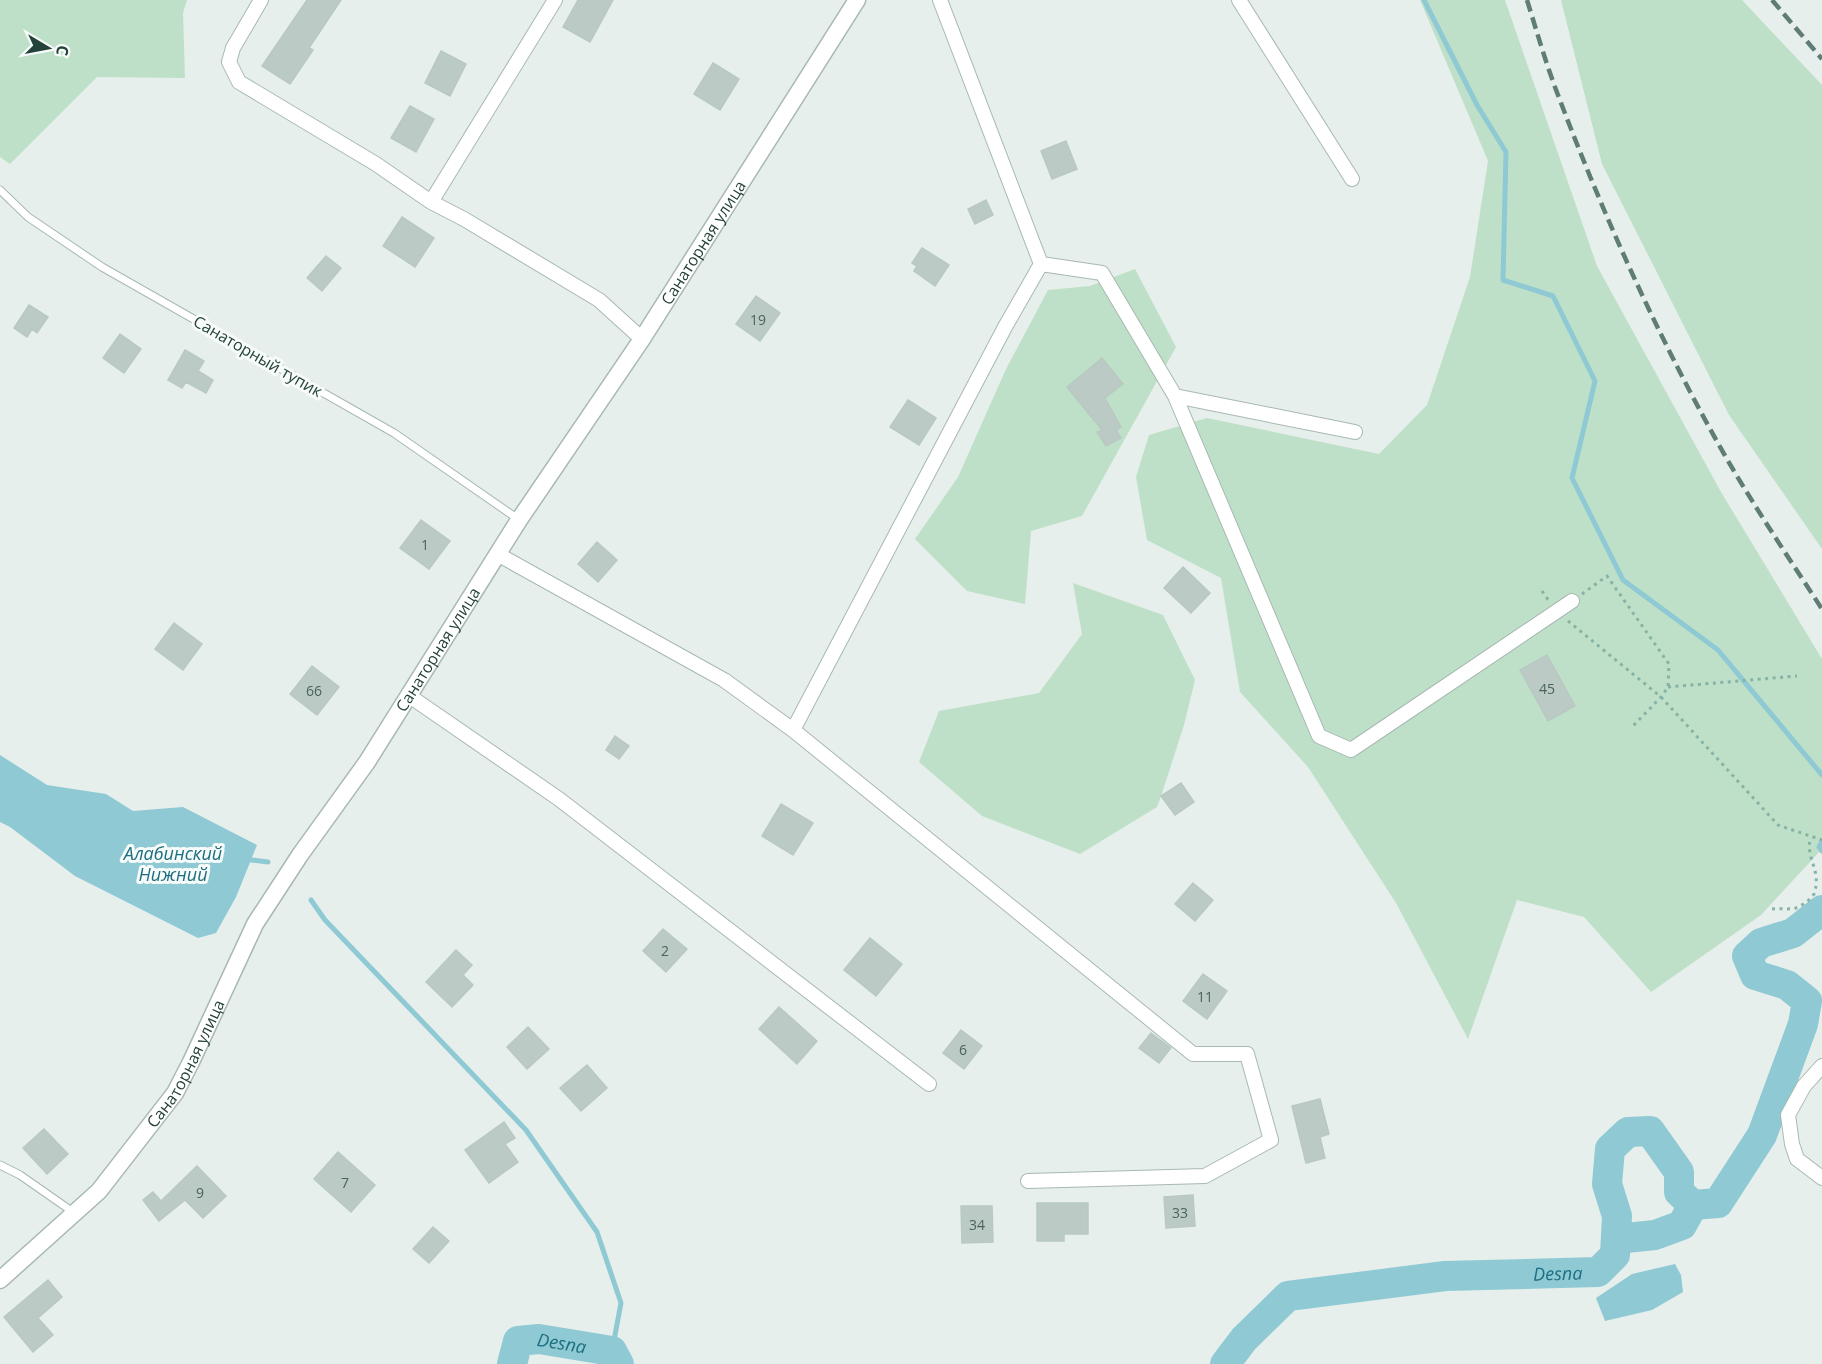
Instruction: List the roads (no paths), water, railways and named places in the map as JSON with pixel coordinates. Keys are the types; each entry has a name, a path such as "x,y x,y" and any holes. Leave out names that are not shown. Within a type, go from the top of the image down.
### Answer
{"street":[{"path":"261,0 232,48 229,62 239,82 376,164 431,202 464,219 599,300 642,339"},
{"path":"431,202 555,0"},
{"name":"Санаторная улица","path":"0,1280 99,1191 175,1093 255,924 300,855 367,762 519,520 642,339 857,0"},
{"path":"940,0 1041,264"},
{"path":"1239,0 1352,179"},
{"path":"1041,264 1102,273 1175,396 1319,736 1351,750 1572,601"},
{"path":"793,730 1005,327 1041,264"},
{"path":"1175,396 1355,432"},
{"path":"499,555 724,681 793,730 1193,1054 1247,1054 1271,1140 1205,1176 1028,1181"},
{"path":"408,695 559,799 929,1084"},
{"path":"1822,1066 1804,1086 1788,1115 1792,1144 1797,1159 1822,1178"}],"lane":[{"name":"Санаторный тупик","path":"0,190 28,218 102,267 394,433 519,520"},
{"path":"0,1165 20,1175 75,1214"}],"water":[{"name":"Алабинский Нижний","path":"0,755 47,785 106,794 133,811 183,807 257,845 236,897 216,933 198,938 75,876 0,822"},
{"path":"1675,1264 1681,1275 1683,1292 1652,1310 1605,1321 1596,1298 1632,1274"}],"waterway":[{"path":"1424,0 1477,105 1506,152 1503,280 1553,296 1595,381 1572,478 1623,580 1718,650 1822,775"},
{"path":"1822,841 1819,847 1822,851"},
{"path":"251,860 268,862"},
{"path":"311,900 325,920 526,1130 597,1232 621,1303 612,1351"},
{"name":"Desna","path":"1225,1364 1244,1339 1288,1296 1445,1276 1598,1272 1615,1255 1617,1216 1607,1184 1610,1149 1628,1132 1650,1131 1679,1172 1679,1192 1693,1205 1718,1203 1762,1135 1803,1024 1807,1001 1787,985 1755,975 1747,956 1761,943 1793,933 1822,910"},
{"path":"1616,1239 1655,1235 1682,1225 1693,1205"},
{"name":"Desna","path":"512,1364 518,1341 539,1339 612,1351 619,1364"}],"railway":[{"path":"1527,0 1574,138 1647,305 1722,450 1822,609"},
{"path":"1772,0 1822,59"}]}
